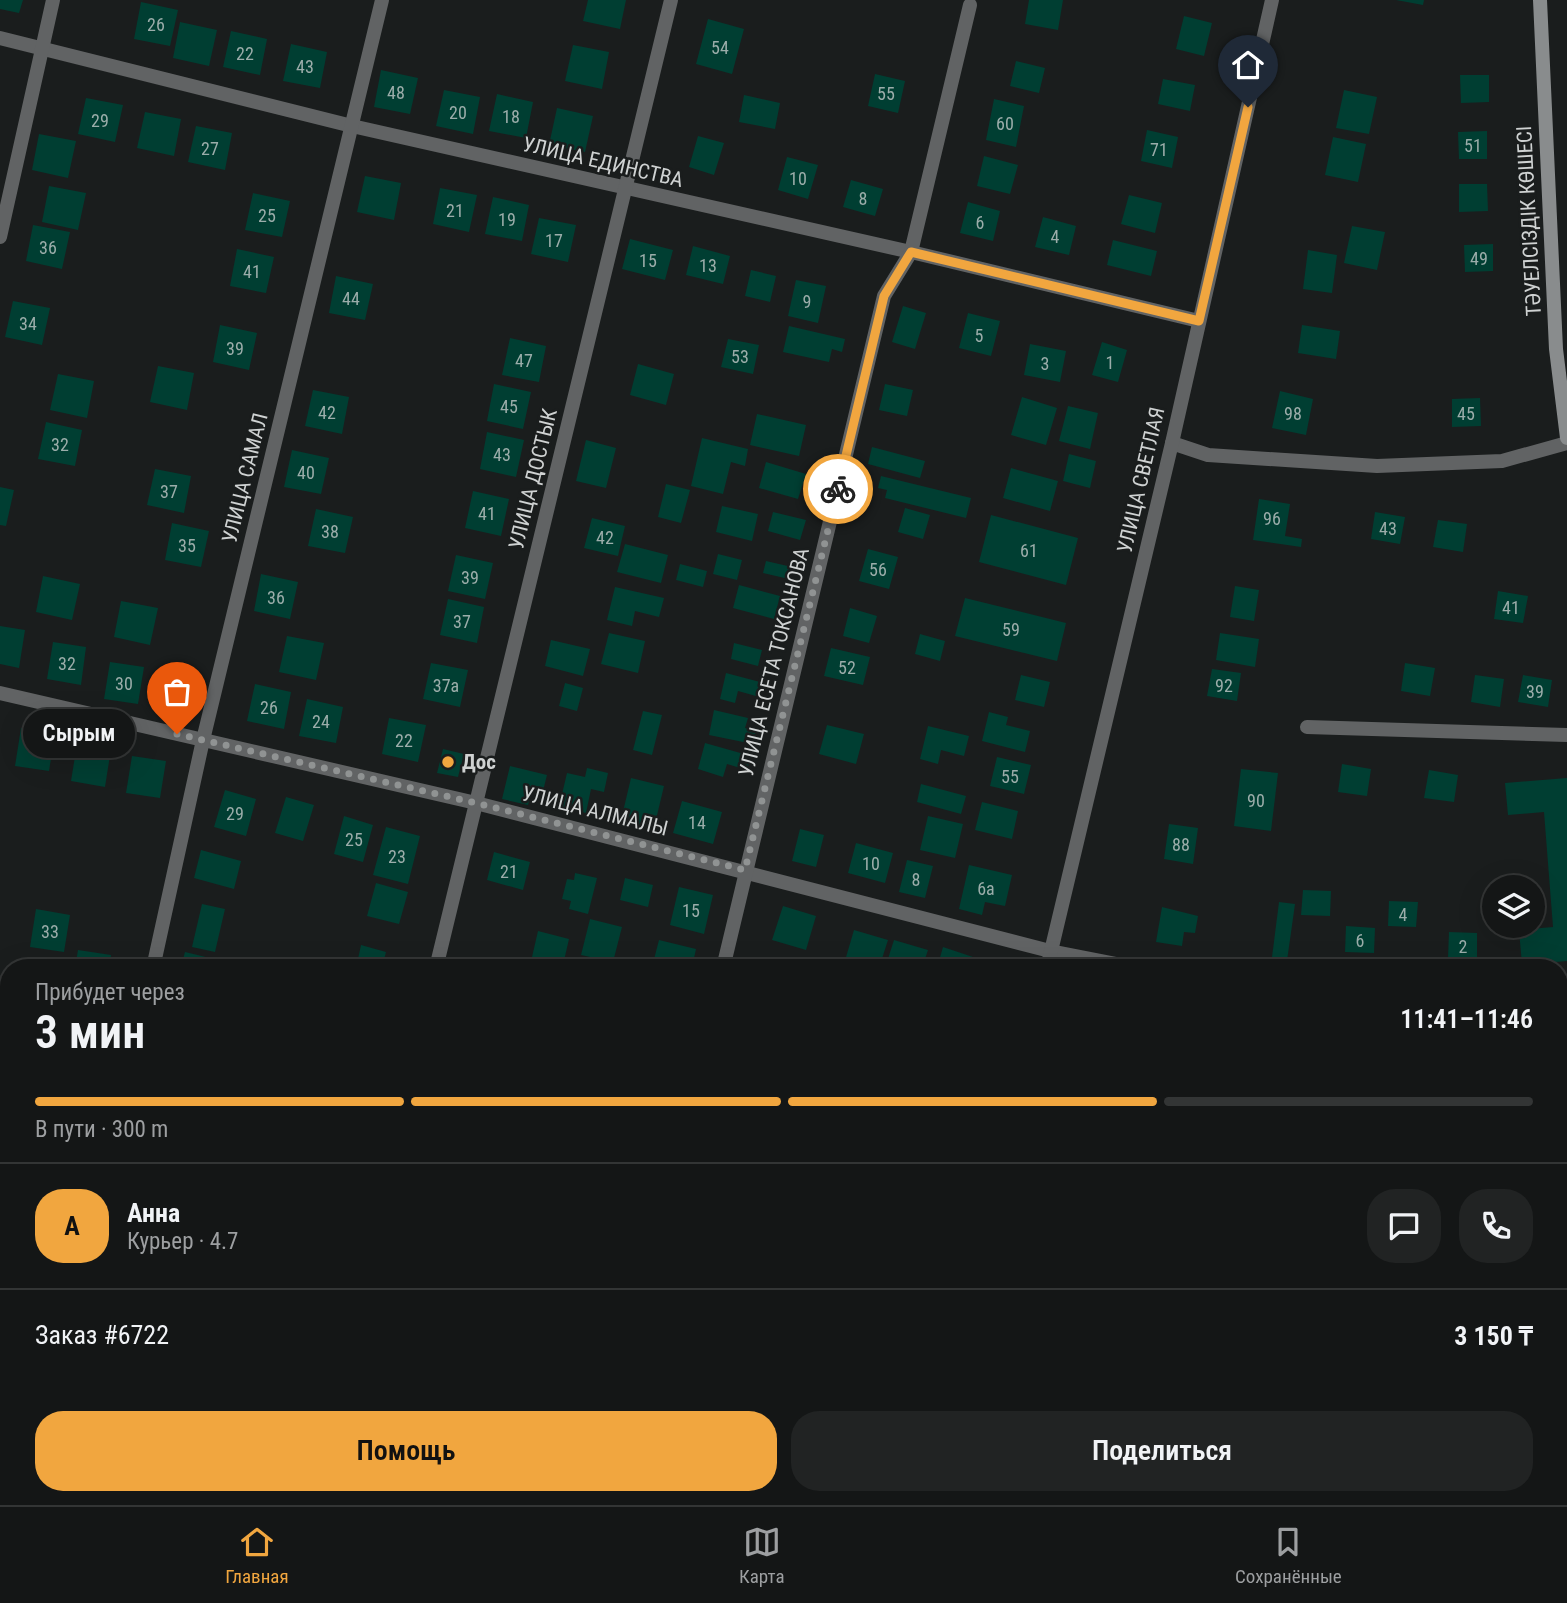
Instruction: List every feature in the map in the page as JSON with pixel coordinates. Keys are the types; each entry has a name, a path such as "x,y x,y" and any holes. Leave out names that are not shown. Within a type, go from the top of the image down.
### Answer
{"main road":[{"name":"ТӘУЕЛСІЗДІК КӨШЕСІ","path":"1540,0 1556,349 1567,441"}],"street":[{"path":"0,237 53,0"},
{"name":"УЛИЦА САМАЛ","path":"155,959 203,740 382,0"},
{"name":"УЛИЦА ДОСТЫК","path":"438,959 671,0"},
{"name":"УЛИЦА СВЕТЛАЯ","path":"1049,959 1172,443 1272,0"},
{"name":"УЛИЦА ЕСЕТА ТОКСАНОВА","path":"725,959 884,296 911,252 970,5"},
{"name":"УЛИЦА ЕДИНСТВА","path":"0,38 352,126 911,252 1199,321"},
{"path":"1172,443 1208,455 1377,466 1502,461 1567,441"},
{"name":"УЛИЦА АЛМАЛЫ","path":"0,693 476,803 745,870 1050,951 1091,959"},
{"path":"1307,727 1567,735"}],"building":[{"path":"0,0 23,0 19,13 0,9"},
{"path":"588,0 626,0 620,29 583,21"},
{"path":"1029,0 1063,0 1058,30 1025,24"},
{"path":"1396,0 1424,0 1423,5"},
{"path":"141,2 178,10 170,46 134,39"},
{"path":"1184,16 1212,23 1204,56 1176,49"},
{"path":"708,19 744,29 732,74 696,64"},
{"path":"180,22 217,30 209,66 173,58"},
{"path":"231,31 267,39 260,75 223,67"},
{"path":"291,44 327,52 320,88 283,81"},
{"path":"573,45 609,52 602,89 565,81"},
{"path":"1016,61 1045,68 1039,93 1010,86"},
{"path":"381,70 418,78 410,114 374,107"},
{"path":"875,74 905,81 898,113 868,106"},
{"path":"1460,75 1489,75 1489,102 1461,103"},
{"path":"1163,79 1195,85 1190,111 1158,104"},
{"path":"444,90 480,97 473,134 436,126"},
{"path":"1344,90 1377,97 1369,134 1336,128"},
{"path":"497,94 533,102 526,138 489,131"},
{"path":"744,95 780,103 775,129 739,122"},
{"path":"86,98 123,105 115,142 78,134"},
{"path":"994,99 1024,106 1016,147 986,140"},
{"path":"557,108 593,116 585,152 549,145"},
{"path":"145,112 181,119 174,156 137,148"},
{"path":"196,126 232,133 225,170 188,162"},
{"path":"1147,130 1178,137 1172,168 1141,161"},
{"path":"1487,131 1487,159 1459,159 1458,132"},
{"path":"39,134 76,141 68,178 32,170"},
{"path":"698,136 724,143 714,175 689,167"},
{"path":"1333,137 1366,144 1358,182 1325,175"},
{"path":"984,156 1018,165 1010,194 977,186"},
{"path":"787,157 818,165 808,199 778,190"},
{"path":"365,176 401,183 394,220 357,212"},
{"path":"851,180 883,189 875,216 843,207"},
{"path":"1459,184 1487,184 1488,211 1459,212"},
{"path":"49,186 86,193 78,230 42,222"},
{"path":"440,188 477,195 469,232 433,224"},
{"path":"253,193 290,201 282,237 245,230"},
{"path":"1129,195 1162,203 1155,233 1121,224"},
{"path":"493,197 529,205 522,241 485,234"},
{"path":"968,202 1000,211 993,241 960,233"},
{"path":"1043,217 1076,226 1069,255 1035,247"},
{"path":"539,218 576,225 568,262 531,254"},
{"path":"33,225 70,232 62,269 26,261"},
{"path":"1352,226 1385,232 1377,270 1344,263"},
{"path":"630,239 673,250 665,280 622,269"},
{"path":"1113,240 1157,251 1151,276 1107,265"},
{"path":"1493,244 1493,271 1465,272 1464,245"},
{"path":"693,246 730,256 723,284 686,275"},
{"path":"237,249 274,257 266,293 230,286"},
{"path":"1308,250 1337,255 1332,293 1303,289"},
{"path":"751,270 776,276 770,302 745,296"},
{"path":"336,276 373,284 365,320 329,313"},
{"path":"796,280 826,286 818,323 788,316"},
{"path":"13,301 50,308 42,345 5,337"},
{"path":"903,306 926,313 915,349 892,342"},
{"path":"968,313 1000,321 991,356 959,348"},
{"path":"220,325 257,333 249,370 213,362"},
{"path":"1302,325 1340,331 1336,359 1298,353"},
{"path":"789,326 845,339 842,352 832,349 829,362 783,352"},
{"path":"510,338 546,346 539,382 502,375"},
{"path":"728,339 759,345 753,374 721,367"},
{"path":"1102,342 1127,350 1118,382 1092,375"},
{"path":"1030,344 1066,351 1060,382 1024,375"},
{"path":"638,364 674,374 666,405 630,395"},
{"path":"158,366 194,373 187,410 150,402"},
{"path":"58,374 94,381 87,418 50,410"},
{"path":"494,384 531,392 523,429 487,421"},
{"path":"885,384 913,390 907,416 879,410"},
{"path":"313,390 349,397 342,434 305,426"},
{"path":"1280,391 1313,399 1306,435 1272,428"},
{"path":"1022,397 1057,408 1046,445 1011,435"},
{"path":"1480,398 1481,426 1452,427 1452,399"},
{"path":"1068,406 1098,413 1090,449 1059,441"},
{"path":"757,414 806,425 799,456 750,445"},
{"path":"46,422 82,430 75,466 38,459"},
{"path":"487,432 524,440 516,477 480,469"},
{"path":"702,438 748,449 745,466 731,462 723,494 691,486"},
{"path":"586,440 616,448 606,488 576,481"},
{"path":"872,447 925,461 920,478 868,464"},
{"path":"292,450 329,458 321,494 284,487"},
{"path":"1069,454 1096,461 1090,488 1063,481"},
{"path":"766,462 806,474 798,499 759,488"},
{"path":"1011,468 1058,481 1050,511 1003,498"},
{"path":"155,469 191,476 184,513 147,505"},
{"path":"881,476 971,498 966,518 885,498 887,490 878,488"},
{"path":"666,484 690,490 681,523 658,517"},
{"path":"0,487 14,490 6,526 0,525"},
{"path":"473,491 509,499 501,536 465,528"},
{"path":"1259,499 1290,504 1285,536 1302,539 1301,547 1253,540"},
{"path":"722,506 758,514 752,541 716,532"},
{"path":"905,508 930,515 923,539 898,532"},
{"path":"316,509 353,517 345,553 308,546"},
{"path":"773,512 806,520 800,540 768,531"},
{"path":"1375,512 1405,517 1400,544 1371,539"},
{"path":"991,515 1078,538 1066,585 979,562"},
{"path":"592,518 625,526 618,556 584,548"},
{"path":"1438,520 1467,524 1463,552 1433,547"},
{"path":"172,523 209,531 201,567 165,560"},
{"path":"625,544 668,555 661,583 617,572"},
{"path":"868,549 898,557 889,589 859,581"},
{"path":"718,554 742,560 737,580 713,574"},
{"path":"456,555 493,563 485,599 448,591"},
{"path":"766,561 792,567 789,579 763,573"},
{"path":"680,564 707,571 703,587 676,580"},
{"path":"261,574 298,582 290,619 254,611"},
{"path":"43,576 80,584 72,620 36,612"},
{"path":"739,585 780,596 774,619 733,608"},
{"path":"1235,586 1259,590 1254,621 1230,617"},
{"path":"615,587 664,598 659,617 635,611 632,626 607,620"},
{"path":"1498,591 1528,596 1523,623 1494,619"},
{"path":"965,598 1066,623 1057,661 955,636"},
{"path":"448,599 484,607 477,643 440,635"},
{"path":"121,601 158,608 150,645 114,637"},
{"path":"850,608 877,616 869,643 843,636"},
{"path":"0,626 25,630 19,668 0,664"},
{"path":"609,633 645,641 638,673 601,664"},
{"path":"1220,633 1259,639 1255,667 1216,660"},
{"path":"920,634 945,641 940,661 915,654"},
{"path":"287,636 324,643 316,680 279,672"},
{"path":"551,640 590,649 583,676 545,666"},
{"path":"53,642 86,647 81,685 47,679"},
{"path":"734,643 762,650 758,666 731,659"},
{"path":"831,648 870,657 863,685 824,676"},
{"path":"110,662 144,667 138,704 104,699"},
{"path":"431,663 468,670 460,707 423,699"},
{"path":"1405,663 1435,668 1430,696 1401,691"},
{"path":"1212,669 1241,673 1237,701 1207,696"},
{"path":"155,672 189,679 183,707 149,700"},
{"path":"726,673 760,682 756,696 738,691 735,703 720,699"},
{"path":"1021,675 1050,682 1044,707 1015,700"},
{"path":"1475,675 1504,679 1500,707 1471,702"},
{"path":"1523,675 1552,680 1548,707 1518,702"},
{"path":"565,683 583,688 577,711 559,706"},
{"path":"255,684 291,692 284,729 247,721"},
{"path":"307,699 343,707 336,743 299,736"},
{"path":"714,710 748,718 745,728 756,730 753,744 709,735"},
{"path":"643,711 662,715 652,755 633,750"},
{"path":"989,712 1008,717 1006,725 1030,731 1025,752 982,741"},
{"path":"389,718 426,725 418,762 382,754"},
{"path":"827,725 864,734 856,764 819,754"},
{"path":"928,726 969,736 964,756 941,750 938,764 920,759"},
{"path":"21,728 55,734 49,771 15,766"},
{"path":"705,743 751,756 747,770 727,764 723,777 698,769"},
{"path":"77,744 111,749 105,787 71,781"},
{"path":"443,749 464,754 458,777 437,773"},
{"path":"132,756 166,761 160,798 126,793"},
{"path":"997,757 1031,765 1024,794 990,786"},
{"path":"1342,764 1371,769 1367,796 1338,792"},
{"path":"510,766 547,775 543,791 532,788 528,805 502,799"},
{"path":"587,768 608,773 604,792 591,789 586,813 559,807 567,773 585,777"},
{"path":"1241,769 1278,773 1271,831 1234,826"},
{"path":"1429,770 1458,775 1454,802 1424,798"},
{"path":"631,778 664,786 654,828 621,820"},
{"path":"1567,778 1567,959 1521,959 1520,938 1545,938 1545,928 1553,927 1544,812 1508,815 1505,783"},
{"path":"921,784 966,796 961,814 917,802"},
{"path":"225,790 256,799 246,836 214,827"},
{"path":"286,797 314,805 303,841 275,833"},
{"path":"682,801 722,812 713,844 673,833"},
{"path":"982,802 1018,811 1012,839 975,830"},
{"path":"344,816 373,825 363,862 334,854"},
{"path":"928,816 963,824 955,858 920,850"},
{"path":"1169,824 1198,828 1193,864 1164,859"},
{"path":"386,827 420,836 408,884 373,875"},
{"path":"800,829 824,835 816,867 792,861"},
{"path":"856,843 893,853 885,883 848,873"},
{"path":"201,850 241,861 234,889 194,878"},
{"path":"494,852 530,862 523,890 487,880"},
{"path":"907,860 933,866 925,898 899,892"},
{"path":"969,865 1012,875 1005,906 985,902 982,915 959,909"},
{"path":"575,873 597,878 588,914 569,909 571,901 562,899 567,879 574,880"},
{"path":"625,878 653,885 648,907 620,900"},
{"path":"376,883 408,892 399,924 367,916"},
{"path":"679,887 713,895 704,934 670,925"},
{"path":"1303,890 1331,891 1330,916 1301,915"},
{"path":"1389,901 1418,902 1416,927 1388,926"},
{"path":"1279,902 1295,904 1287,959 1272,959"},
{"path":"202,904 225,909 215,952 192,947"},
{"path":"783,906 816,916 806,950 772,940"},
{"path":"1162,907 1198,916 1195,933 1184,932 1182,946 1156,942"},
{"path":"36,909 70,915 64,952 30,947"},
{"path":"590,919 622,927 614,959 581,955"},
{"path":"1346,926 1375,928 1374,953 1345,952"},
{"path":"854,930 888,940 882,959 845,959"},
{"path":"538,931 569,939 564,959 532,957"},
{"path":"1449,932 1477,933 1477,959 1448,958"},
{"path":"659,940 696,949 694,959 654,959"},
{"path":"894,940 928,950 925,959 888,959"},
{"path":"361,945 386,952 384,959 358,959"},
{"path":"943,947 976,958 976,959 940,959"},
{"path":"78,950 111,955 111,959 76,959"},
{"path":"185,952 210,958 210,959 183,959"}],"way so far":[{"path":"177,734 476,803 745,870 838,489"}],"place":[{"name":"Сырым","path":"177,734"},
{"name":"Дос","path":"448,762"}],"route":[{"path":"838,489 884,296 911,252 1199,321 1248,107"}]}
